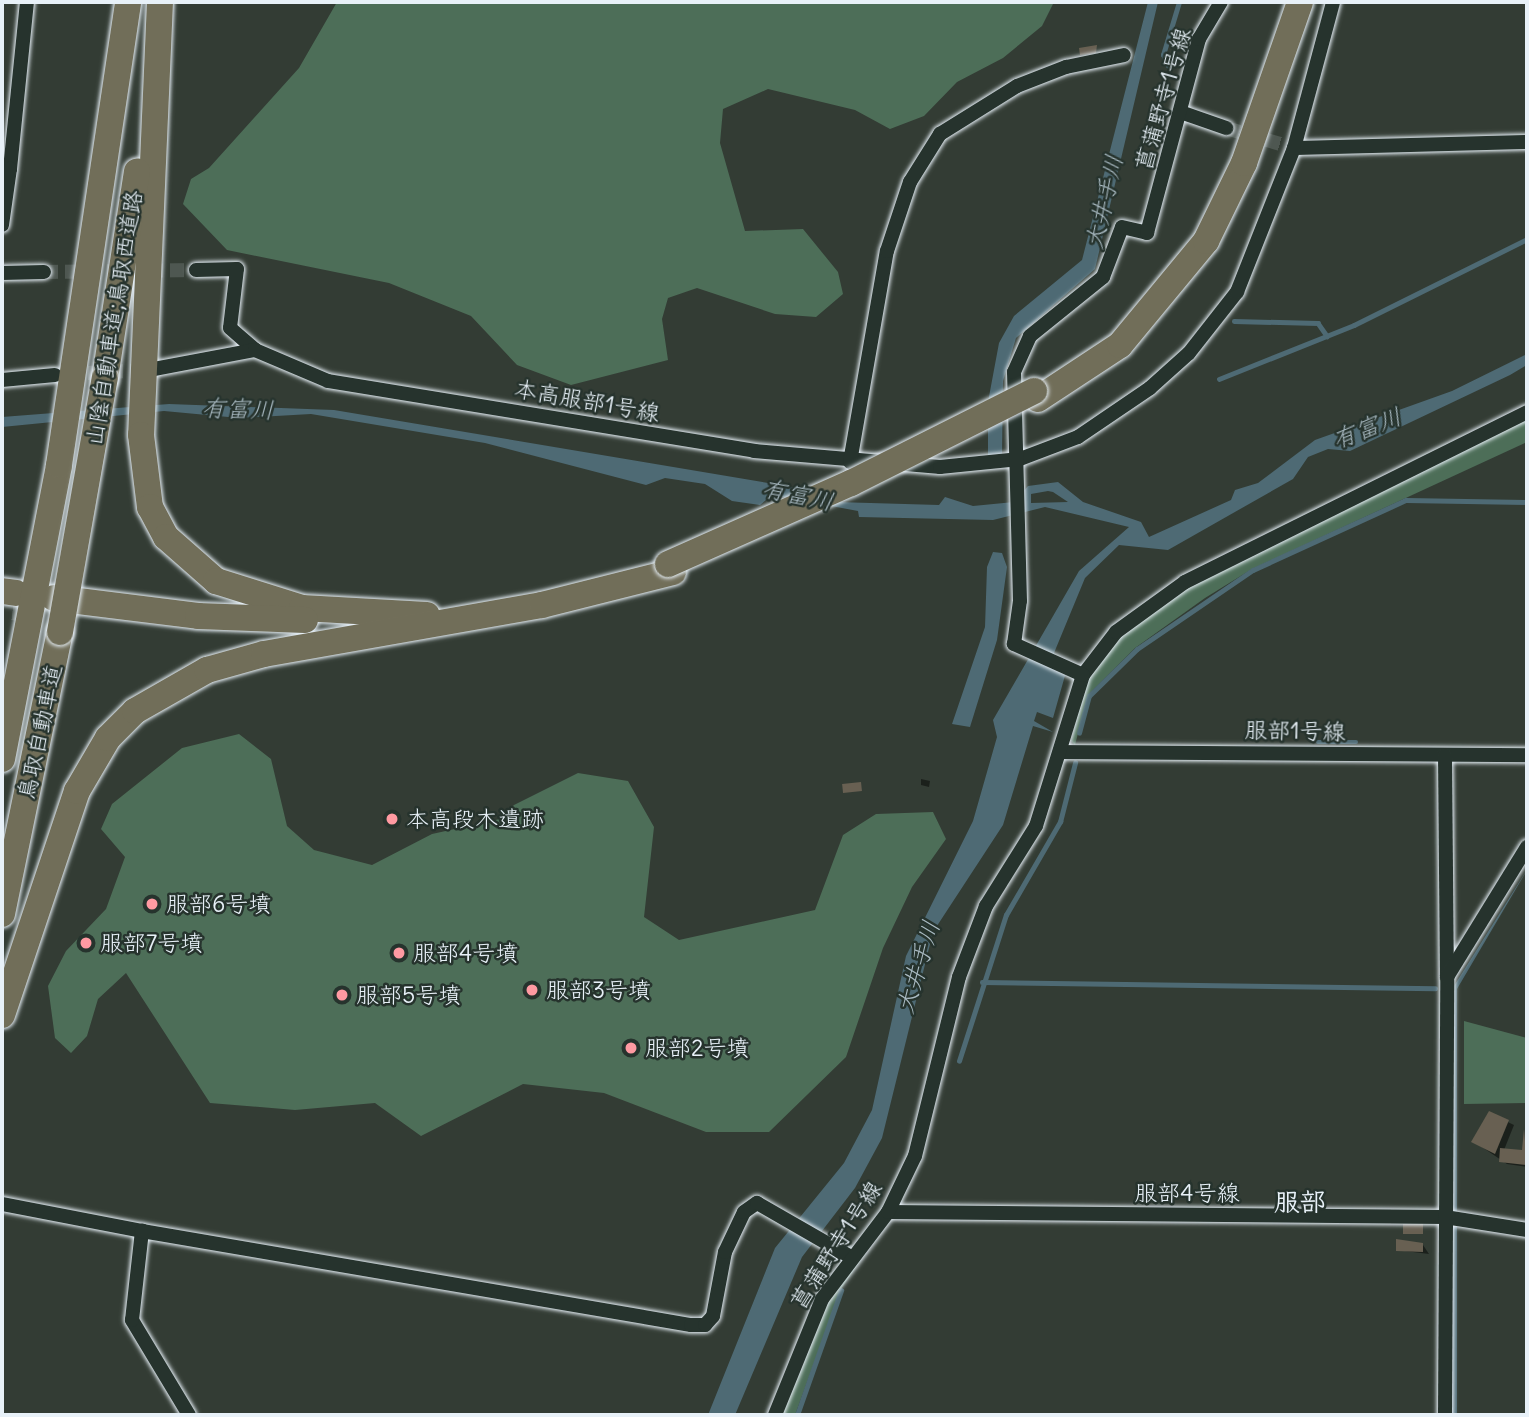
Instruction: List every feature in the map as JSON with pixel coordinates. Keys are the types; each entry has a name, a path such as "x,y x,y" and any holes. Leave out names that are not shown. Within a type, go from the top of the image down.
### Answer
{"highway":[{"name":"山陰自動車道;鳥取西道路","path":"12,604 42,554 59,465 64,378 128,2"},
{"name":"山陰自動車道;鳥取西道路","path":"55,614 105,378 134,197 150,2"},
{"path":"160,2 149,373 142,458 150,507 166,537 216,581 302,608 429,615"},
{"path":"1036,395 1083,363 1139,313 1197,237 1236,159 1290,2"},
{"path":"2,1015 58,838 108,738 135,711 207,670 349,638 542,605 671,568 1036,395 1121,345 1206,241 1244,163 1300,2"},
{"path":"2,694 42,554"},
{"path":"55,614 211,616 313,621 429,615 538,598 671,568"},
{"name":"鳥取自動車道","path":"2,759 12,604"},
{"path":"55,614 349,638"},
{"name":"鳥取自動車道","path":"2,914 55,614"}],"street":[{"path":"2,225 6,169 27,2"},
{"name":"菖蒲野寺1号線","path":"1020,464 1013,389 1020,354 1030,336 1103,277 1122,227 1147,233 1183,113 1199,39 1221,2"},
{"name":"本高服部1号線","path":"195,270 237,270 230,328 256,350 328,382 653,436 850,461 954,467 1020,464 1107,420 1189,353 1237,292 1294,148 1333,2"},
{"path":"850,461 887,250 910,182 940,134 1017,86 1066,66 1124,55"},
{"path":"1183,113 1226,128"},
{"path":"1294,148 1527,142"},
{"path":"2,274 44,272"},
{"path":"149,373 256,350"},
{"path":"2,380 64,378"},
{"path":"1020,464 1020,531 1014,644 1079,673 1116,632 1185,582 1527,412"},
{"name":"菖蒲野寺1号線","path":"775,1415 822,1299 849,1256 888,1212 922,1136 940,1045 977,930 1036,827 1062,752 1079,673"},
{"name":"服部1号線","path":"1062,752 1527,755"},
{"path":"1445,755 1445,1415"},
{"path":"1447,977 1527,847"},
{"path":"2,1204 142,1231 705,1325 744,1212 757,1203 774,1208 849,1256"},
{"name":"服部4号線","path":"888,1212 1445,1217 1527,1230"},
{"path":"142,1231 132,1320 189,1415"}],"green space":[{"path":"337,2 1054,2 1042,26 1003,58 957,82 924,116 890,129 855,110 768,89 723,109 720,143 745,231 803,229 838,272 843,294 816,317 775,314 697,288 668,298 662,319 668,360 571,385 517,365 471,316 389,283 227,250 183,204 191,179 209,168 299,68"},
{"path":"1527,416 1527,442 1252,569 1205,598 1135,648 1088,695 1075,745 1071,741 1088,674 1116,637 1214,569"},
{"path":"239,734 271,759 287,826 314,850 372,865 432,834 500,819 514,805 578,773 628,781 654,827 644,917 679,940 815,910 843,835 876,814 933,812 946,839 912,887 883,948 846,1057 769,1132 706,1132 604,1093 523,1084 421,1136 375,1103 295,1110 210,1103 126,973 98,999 87,1036 71,1053 55,1038 48,986 66,951 106,909 125,857 101,829 112,804 182,748"},
{"path":"1464,1021 1527,1038 1527,1103 1464,1104"},
{"path":"890,1217 841,1289 795,1415 779,1415 826,1300"}],"water":[{"name":"大井手川","path":"1148,2 1158,2 1095,269 1016,338 1003,381 1002,455 988,455 988,402 999,343 1014,316 1082,260"},
{"path":"1527,354 1527,365 1510,375 1350,451 1328,449 1308,457 1293,479 1168,550 1119,545 1085,578 1054,653 1066,672 1053,718 1037,712 1034,721 1053,732 1033,726 1003,825 933,932 882,1138 855,1188 802,1257 735,1415 708,1415 775,1248 844,1163 872,1110 906,956 973,821 997,737 993,720 1079,571 1129,527 1045,507 993,520 859,517 858,511 772,495 760,505 732,501 705,484 665,478 646,485 485,443 311,414 239,418 164,411 2,427 2,417 169,404 334,410 798,488 796,493 836,502 939,505 945,497 973,506 1014,502 1028,486 1058,482 1083,502 1141,522 1149,537 1231,500 1235,490 1258,483 1315,440 1452,391","holes":["1053,492 1068,502 1031,503 1031,494"]},
{"path":"993,552 1002,553 1007,567 997,640 970,727 952,724 985,627 987,567"},
{"path":"1527,870 1457,989 1457,1415 1450,1415 1454,986"}],"building":[{"path":"1097,45 1096,53 1080,55 1079,48"},
{"path":"861,782 862,791 843,793 842,784"},
{"path":"1489,1111 1509,1120 1495,1154 1471,1142"},
{"path":"1524,1129 1527,1165 1499,1162 1500,1148 1522,1150"},
{"path":"1403,1224 1423,1224 1423,1234 1403,1234"},
{"path":"1396,1239 1423,1243 1423,1252 1396,1251"}],"waterway":[{"path":"1168,66 1163,55 1179,2"},
{"path":"1219,379 1354,325 1527,239"},
{"path":"1234,321 1318,323 1327,336"},
{"path":"1079,733 1089,696 1137,649 1253,570 1406,500 1527,502"},
{"path":"1318,742 1356,742"},
{"path":"959,1061 1006,915 1060,822 1075,763"},
{"path":"982,982 1435,988"},
{"path":"797,1415 841,1291"}],"tunnel":[{"path":"1226,128 1294,148"},
{"path":"44,272 196,270"},
{"path":"67,374 148,370"},
{"path":"13,607 52,612"}],"place":[{"name":"本高段木遺跡","path":"392,819"},
{"name":"服部6号墳","path":"152,904"},
{"name":"服部7号墳","path":"86,943"},
{"name":"服部4号墳","path":"399,953"},
{"name":"服部3号墳","path":"532,990"},
{"name":"服部5号墳","path":"342,995"},
{"name":"服部2号墳","path":"631,1048"}],"district":[{"name":"服部","path":"1300,1202"}],"water label":[{"name":"有富川","path":"238,409"},
{"name":"有富川","path":"1367,428"},
{"name":"有富川","path":"798,495"}]}
